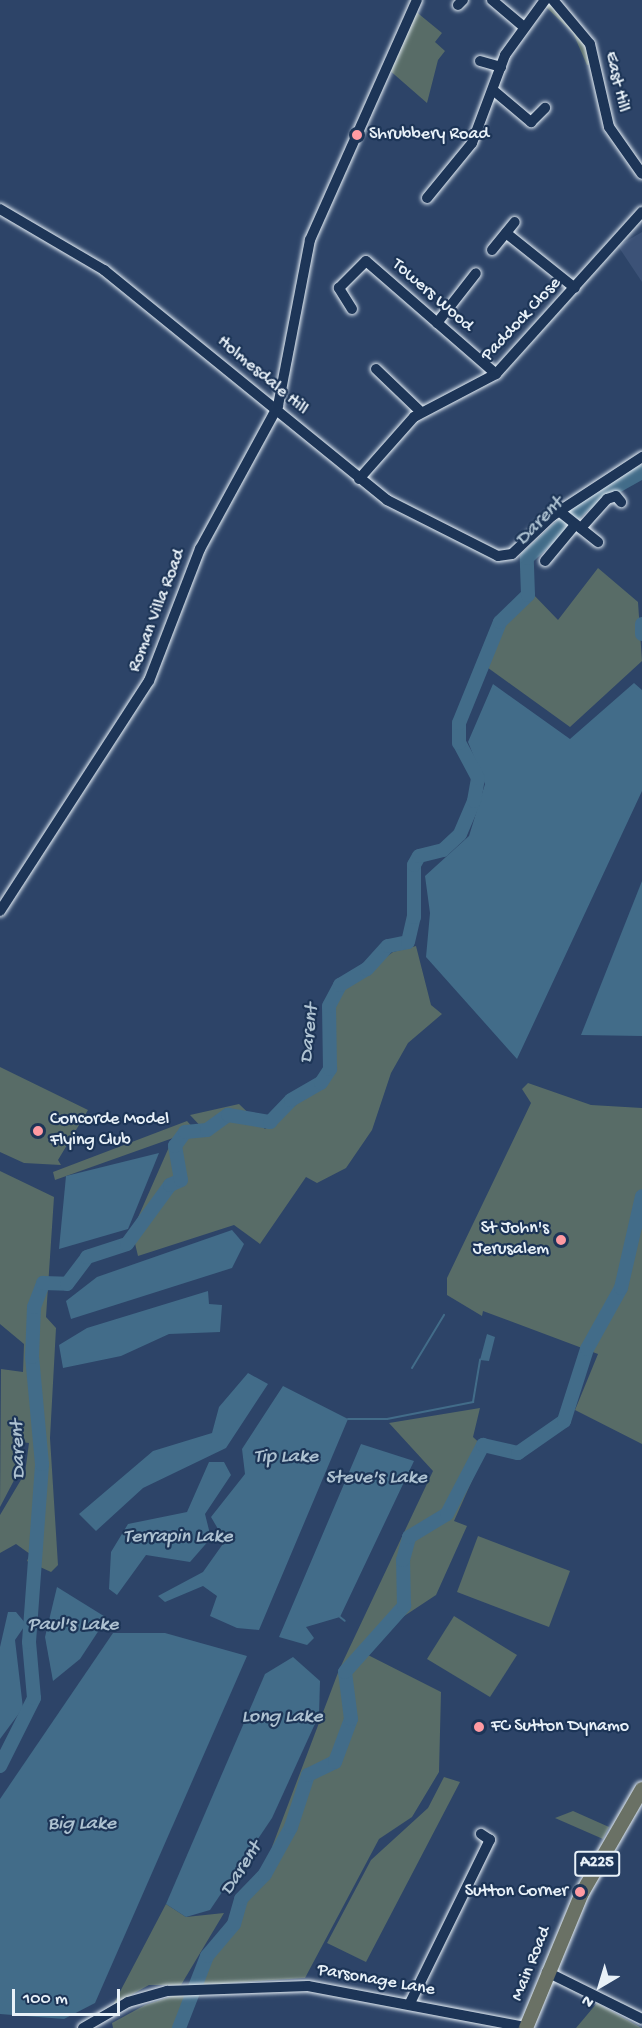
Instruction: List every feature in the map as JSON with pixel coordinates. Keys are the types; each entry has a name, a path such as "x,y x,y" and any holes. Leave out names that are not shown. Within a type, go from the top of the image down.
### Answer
{"main road":[{"name":"Main Road","path":"526,2028 547,1972 582,1893 642,1789"}],"street":[{"path":"278,406 310,240 417,0"},
{"path":"492,0 524,27"},
{"path":"427,198 472,143 501,67 524,27 545,0"},
{"name":"East Hill","path":"554,0 590,44 609,127 642,174"},
{"path":"480,61 501,67"},
{"path":"493,90 531,122 545,108"},
{"name":"Holmesdale Hill","path":"0,209 105,270 278,406 359,479 387,500 507,556 569,520"},
{"name":"Paddock Close","path":"359,479 421,412 496,374 642,212"},
{"path":"492,250 515,222"},
{"path":"506,233 575,288"},
{"name":"Towers Wood","path":"352,309 339,288 366,261 496,374"},
{"path":"437,323 476,273"},
{"path":"376,369 421,412"},
{"name":"Roman Villa Road","path":"0,911 149,681 200,549 278,406"},
{"path":"545,561 569,520 642,457"},
{"path":"569,520 607,499 616,496 621,502"},
{"path":"569,520 598,542"},
{"path":"410,2003 490,1839"},
{"path":"547,1972 642,2019"},
{"name":"Parsonage Lane","path":"83,2028 128,2002 181,1989 308,1986 410,2003 526,2028"}],"shaded area":[{"path":"642,232 642,282 618,246"}],"green space":[{"path":"549,3 580,32 593,64 587,65 573,33 545,6"},
{"path":"414,10 442,33 435,42 445,51 438,60 427,103 388,69"},
{"path":"598,568 638,602 642,661 570,727 484,665 502,624 531,592 558,620"},
{"path":"416,946 431,1005 442,1014 408,1043 391,1073 372,1130 346,1168 317,1183 306,1177 260,1244 234,1225 138,1256 132,1231 173,1138 55,1180 53,1172 187,1121 198,1133 206,1132 190,1115 239,1104 265,1129 324,1083 334,1060 333,1005 346,987 393,952"},
{"name":"Concorde Model Flying Club","path":"0,1067 88,1110 58,1160 61,1165 24,1163 0,1152"},
{"name":"St John's Jerusalem","path":"528,1083 591,1105 642,1108 642,1444 575,1410 598,1354 483,1311 482,1316 447,1295 447,1278 531,1103 522,1089"},
{"path":"0,1171 54,1197 46,1317 56,1328 50,1438 58,1565 51,1572 27,1561 30,1554 16,1544 0,1553 0,1515 25,1473 29,1443 21,1442 21,1467 0,1507 1,1369 23,1372 24,1344 0,1324"},
{"path":"480,1408 473,1437 486,1449 454,1521 467,1526 436,1595 380,1632 366,1654 441,1692 439,1772 412,1817 379,1839 305,1978 198,1985 211,1954 236,1924 244,1901 266,1876 285,1838 272,1847 339,1670 433,1471 389,1423"},
{"path":"478,1536 570,1571 549,1627 457,1592"},
{"path":"454,1616 517,1655 490,1697 427,1659"},
{"path":"444,1777 460,1782 366,1962 327,1943 371,1860 428,1808"},
{"path":"573,1811 609,1827 603,1839 555,1818"},
{"path":"166,1904 186,1917 224,1913 181,1985 149,1985 113,2005"},
{"path":"179,1994 188,1994 175,2028 113,2028 112,2023 145,2005"},
{"path":"597,2003 640,2027 642,2028 576,2028"}],"water":[{"path":"634,683 642,690 642,791 517,1059 426,957 430,913 425,876 469,836 485,784 468,742 493,684 570,739"},
{"path":"642,881 642,1036 581,1035"},
{"path":"159,1153 128,1229 59,1249 66,1176"},
{"path":"232,1230 244,1244 232,1268 71,1319 66,1301 97,1277"},
{"path":"208,1291 209,1304 222,1305 220,1332 169,1334 121,1356 63,1368 59,1345 87,1328"},
{"path":"487,1334 495,1337 489,1361 480,1360"},
{"path":"248,1373 268,1384 226,1448 143,1488 96,1531 79,1514 153,1451 212,1433 219,1407"},
{"name":"Tip Lake","path":"283,1386 348,1419 259,1630 237,1628 210,1616 217,1596 203,1586 165,1602 158,1596 203,1572 225,1541 211,1517 245,1474 242,1449"},
{"name":"Steve's Lake","path":"361,1444 414,1461 340,1617 306,1627 314,1638 307,1645 279,1637"},
{"name":"Terrapin Lake","path":"209,1462 224,1462 231,1475 205,1514 211,1538 190,1562 146,1555 117,1595 109,1589 111,1552 128,1524 187,1512"},
{"name":"Paul's Lake","path":"57,1587 107,1618 80,1659 53,1681 45,1637"},
{"path":"8,1612 16,1612 26,1624 15,1640 23,1708 0,1739 0,1647"},
{"name":"Big Lake","path":"113,1633 165,1633 247,1656 95,2003 64,2019 0,2014 0,1799"},
{"name":"Long Lake","path":"293,1657 320,1681 319,1715 272,1818 210,1910 186,1917 166,1904 265,1674"}],"waterway":[{"name":"Darent","path":"0,1766 34,1698 29,1642 42,1464 32,1357 34,1307 43,1283 67,1284 87,1257 127,1244 170,1185 181,1180 175,1146 185,1132 207,1130 228,1115 270,1122 291,1100 321,1083 330,1069 329,1006 340,985 367,969 388,946 408,942 414,917 414,865 419,856 443,850 460,834 474,801 478,778 459,743 459,723 500,622 528,595 527,558 585,504 642,472"},
{"name":"Darent","path":"642,624 642,634"},
{"name":"Darent","path":"179,2028 207,1956 234,1924 241,1899 265,1874 291,1827 308,1775 335,1762 351,1719 345,1672 404,1606 403,1560 409,1537 447,1514 483,1445 518,1453 564,1421 587,1349 621,1288 642,1196"},
{"path":"412,1368 444,1315"},
{"path":"348,1419 387,1419 473,1402 480,1360"},
{"path":"340,1617 345,1621"}],"place":[{"name":"Shrubbery Road","path":"357,135"},
{"name":"Concorde Model Flying Club","path":"38,1131"},
{"name":"St John's Jerusalem","path":"561,1240"},
{"name":"FC Sutton Dynamo","path":"479,1727"},
{"name":"Sutton Corner","path":"580,1892"}]}
